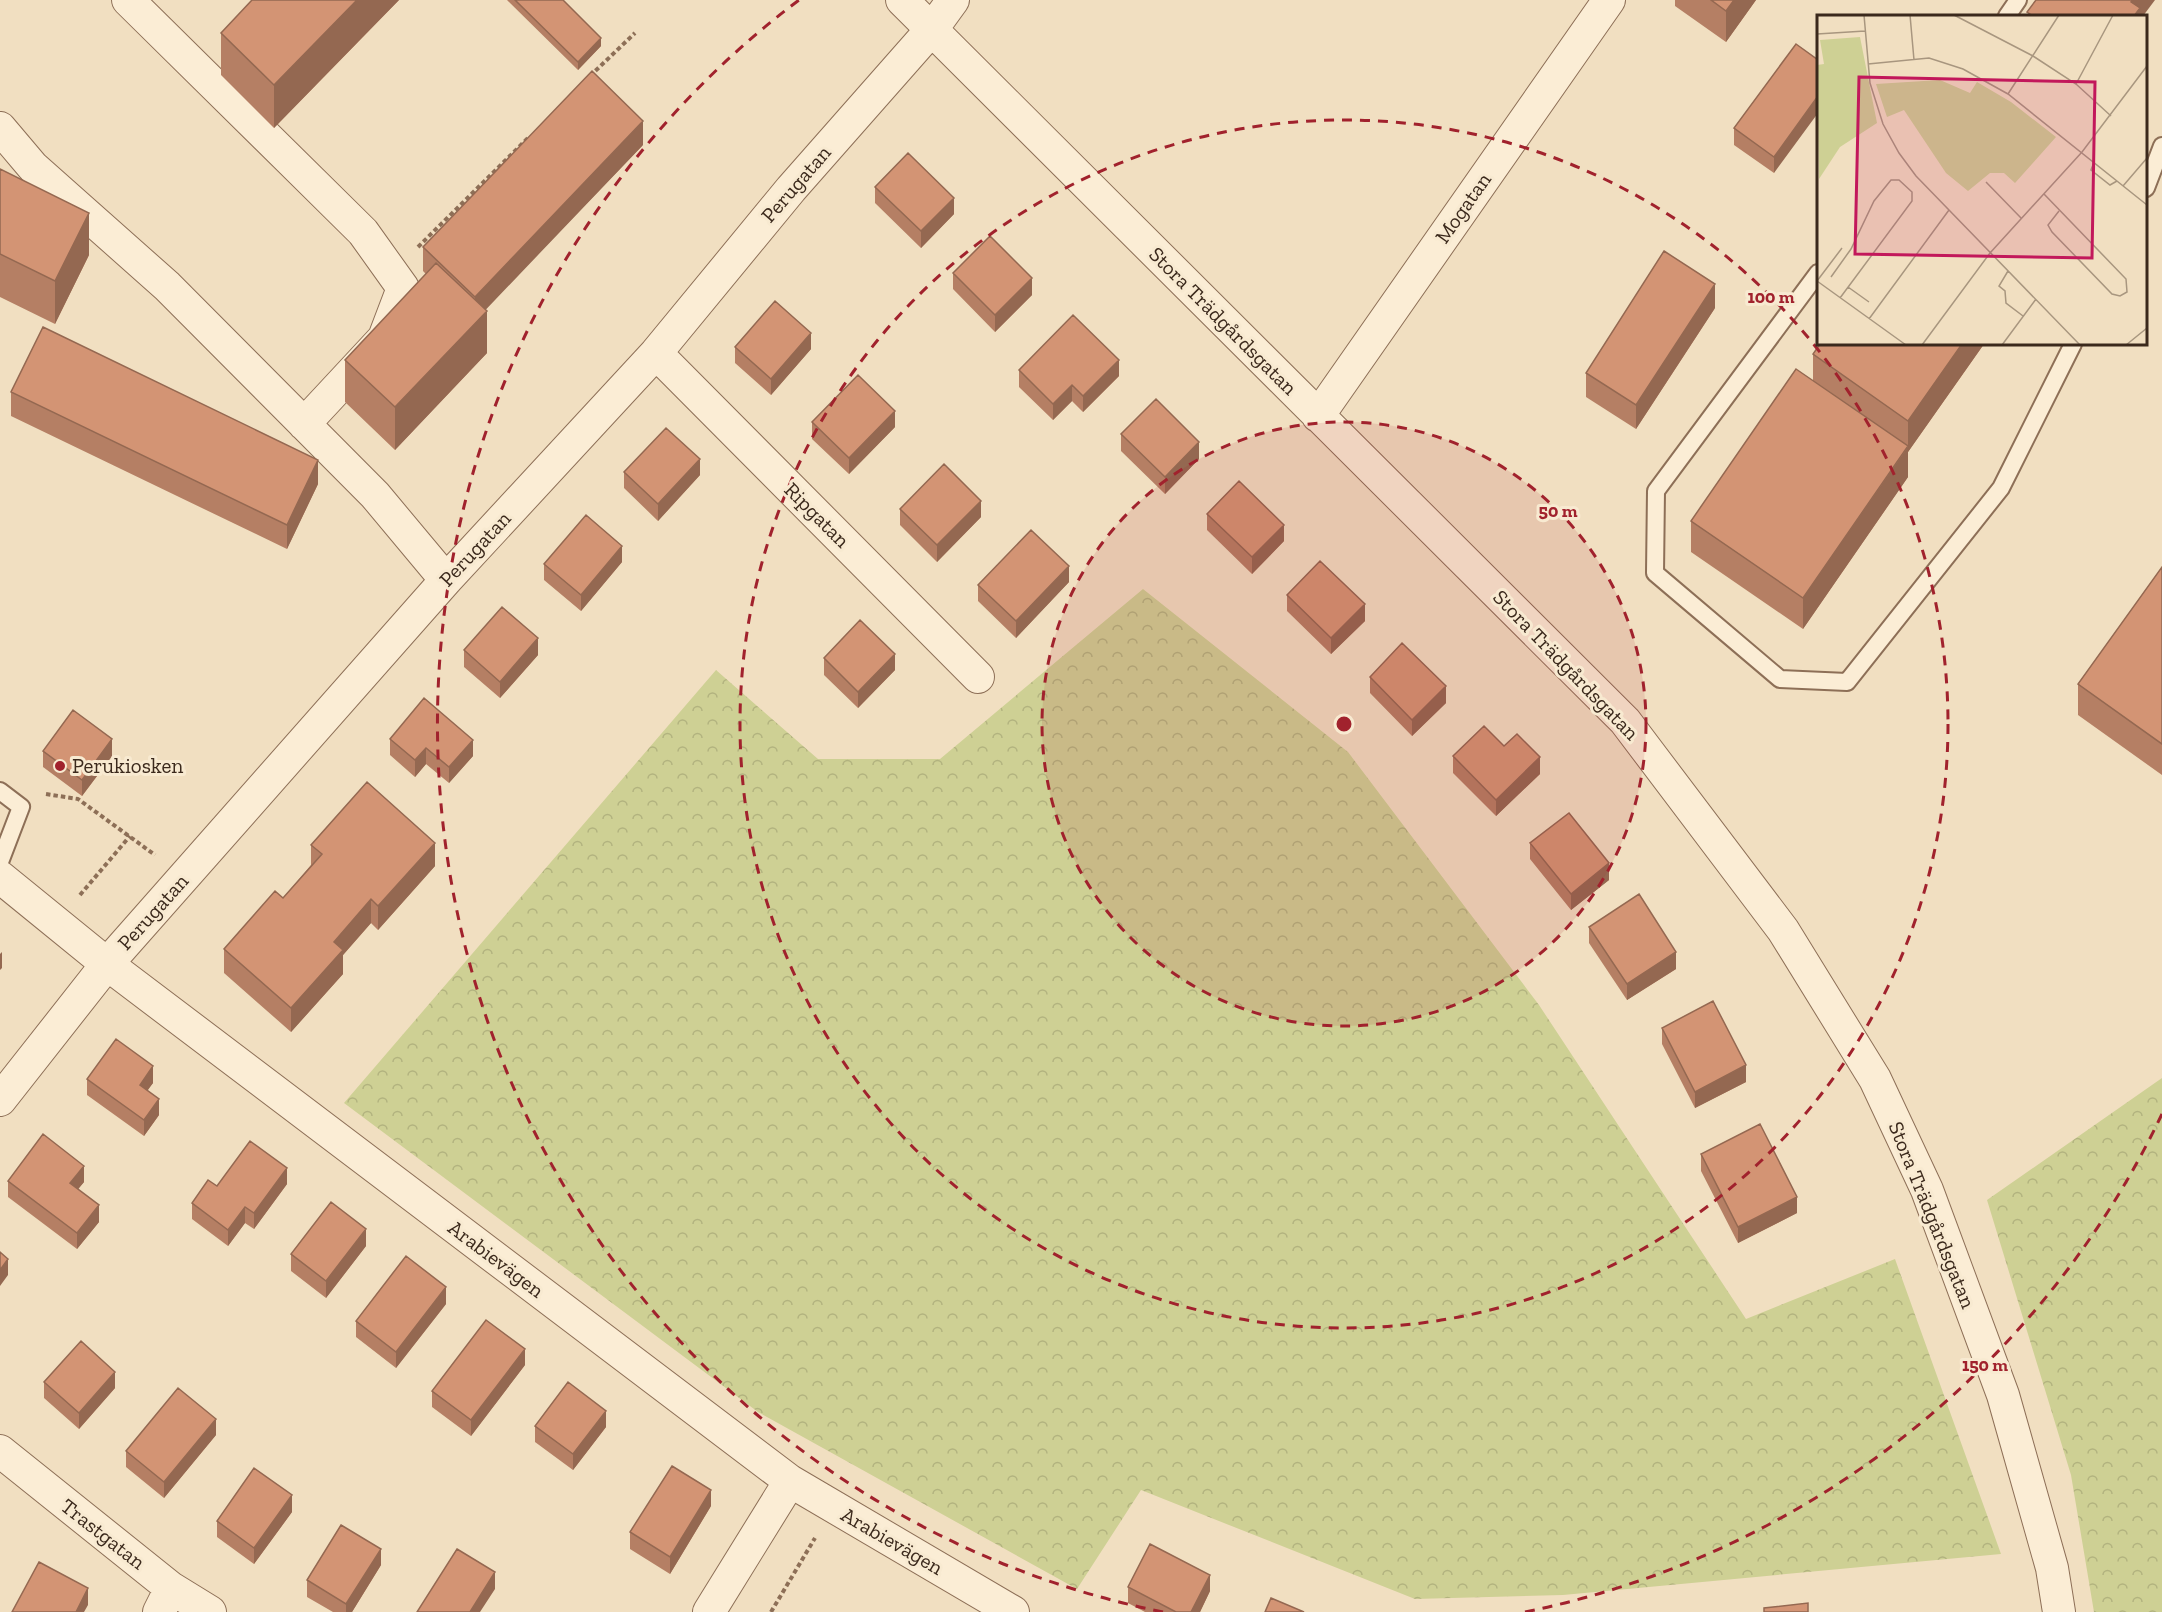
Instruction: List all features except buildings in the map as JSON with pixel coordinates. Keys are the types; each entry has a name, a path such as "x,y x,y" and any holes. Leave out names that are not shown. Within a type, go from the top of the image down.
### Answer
{"street":[{"path":"128,0 363,232 403,288 384,338 304,424"},
{"name":"Stora Trädgårdsgatan","path":"902,0 1625,721 1795,950 1875,1079 1927,1190 2002,1395 2052,1568 2059,1612"},
{"name":"Perugatan","path":"0,1100 107,964 446,579 656,353 791,189 932,29 953,0"},
{"name":"Mogatan","path":"1318,416 1609,0"},
{"path":"0,128 33,167 167,286 375,495 446,579"},
{"name":"Ripgatan","path":"656,353 978,676"},
{"name":"Arabievägen","path":"0,877 107,964 790,1481 1013,1612"},
{"name":"Trastgatan","path":"0,1451 165,1600 210,1612"},
{"path":"709,1612 790,1481"}],"lane":[{"path":"2008,15 2018,0"},
{"path":"2147,183 2162,146"},
{"path":"1817,274 1656,491 1655,573 1780,679 1847,682 2001,488 2072,345"},
{"path":"0,791 21,807 0,862"}],"path":[{"path":"585,82 635,33"},
{"path":"392,272 534,132"},
{"path":"37,787 46,794 78,799 185,876"},
{"path":"57,923 129,836"},
{"path":"771,1612 834,1507"}],"green space":[{"path":"1143,589 1348,752 1539,1005 1746,1319 1895,1259 2001,1554 1563,1595 1415,1599 1141,1490 1077,1589 758,1412 344,1103 716,670 818,759 940,759"},
{"path":"2162,1078 2162,1612 2094,1612 2071,1475 1987,1200"}],"place":[{"name":"Perukiosken","path":"60,766"}]}
